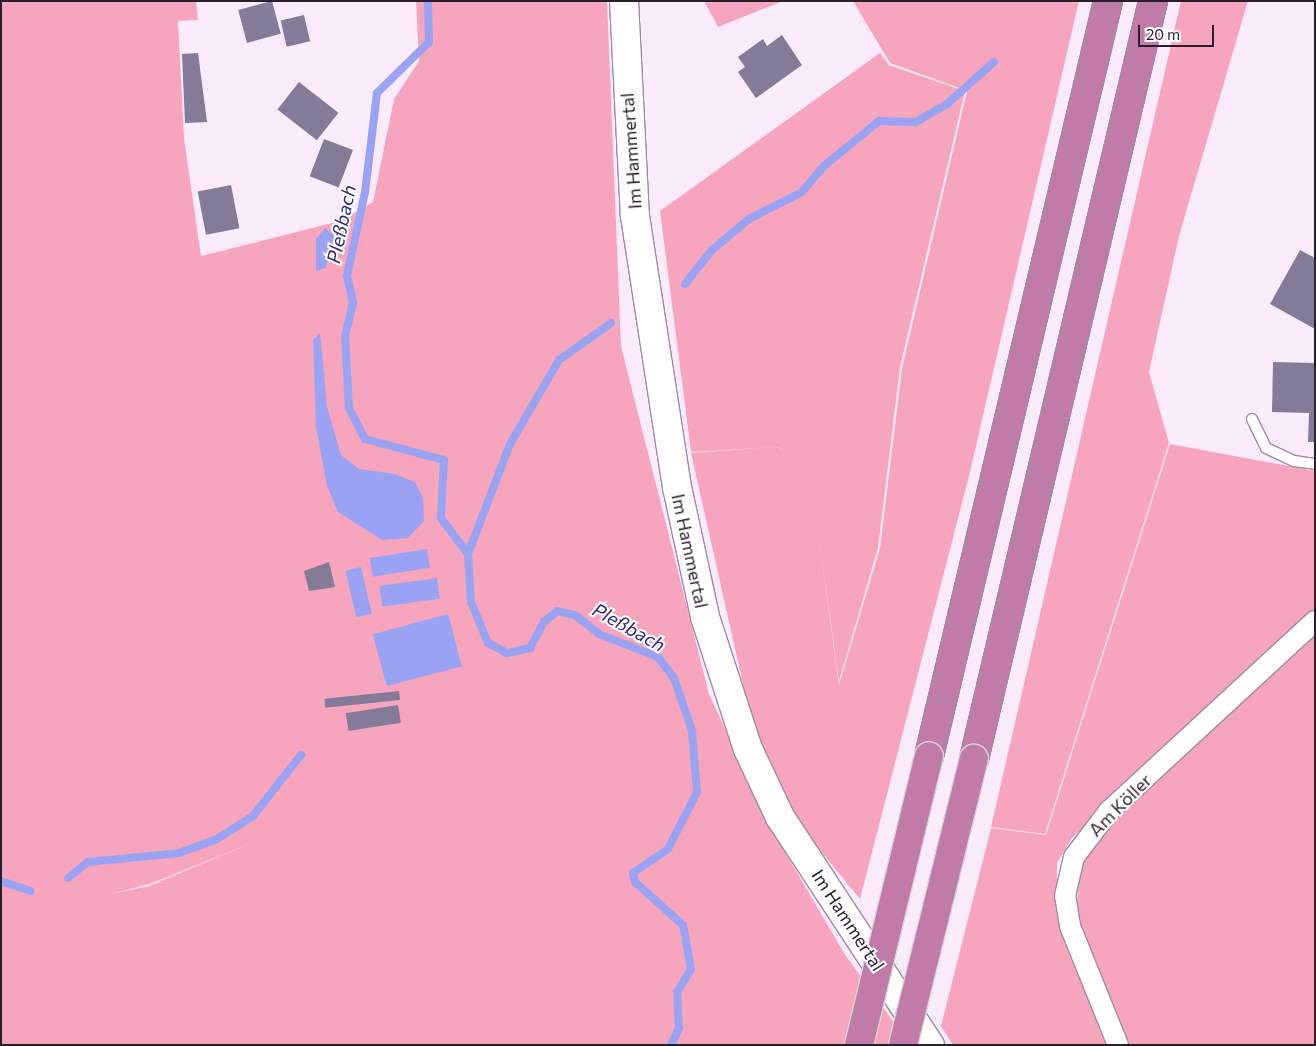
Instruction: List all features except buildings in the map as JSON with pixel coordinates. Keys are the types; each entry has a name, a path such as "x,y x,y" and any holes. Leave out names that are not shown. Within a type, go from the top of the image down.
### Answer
{"highway":[{"path":"859,1045 1108,1"},
{"path":"903,1045 974,759 1153,1"}],"main road":[{"name":"Im Hammertal","path":"624,1 637,226 677,487 705,617 748,749 780,817 930,1045"}],"street":[{"name":"Am Köller","path":"1118,1045 1070,926 1065,896 1074,857 1110,811 1315,621"}],"lane":[{"path":"1252,419 1266,448 1294,462 1315,464"}],"shaded area":[{"path":"1,1 196,1 198,20 178,21 184,138 201,256 340,221 373,202 394,99 419,61 416,1 607,1 621,346 709,694 775,835 844,953 910,1045 1,1045","holes":["254,842 149,886 110,894 150,884"]},
{"path":"704,1 783,1 718,27"},
{"path":"853,1 1079,1 970,472 860,899 792,816 752,724 691,453 771,447 691,452 660,211 880,53 889,65 965,91 900,367 878,548 839,681 818,532 839,685 880,548 902,368 967,91 890,63"},
{"path":"1181,1 1248,1 1179,236 1149,372 1169,443 1045,834 991,827"},
{"path":"1170,444 1315,471 1315,613 1072,838 1057,863 1057,895 1111,1045 953,1045 941,1026 991,828 1046,835"},
{"path":"1315,630 1315,1045 1125,1045 1077,925 1078,873 1090,848 1115,815"}],"water":[{"path":"325,228 334,235 332,252 325,268 316,271 316,239"},
{"path":"320,333 327,407 341,455 359,469 395,474 415,482 423,498 424,521 408,538 382,540 338,512 327,486 316,427 313,340"},
{"path":"427,549 430,568 373,577 370,558"},
{"path":"361,567 372,614 356,617 345,571"},
{"path":"437,578 440,599 382,607 380,586"},
{"path":"448,614 462,666 387,686 373,634"}],"waterway":[{"name":"Pleßbach","path":"428,1 429,42 377,93 365,192 347,276 353,302 345,336 349,408 365,439 444,460 441,518 468,554 471,602 488,643 507,653 530,648 544,622 557,611 575,615 599,634 658,657 674,678 692,731 697,792 668,849 633,873 635,882 683,925 691,969 677,992 679,1028 671,1045"},
{"path":"685,284 712,250 749,219 802,192 824,166 879,121 916,122 947,104 994,62"},
{"path":"468,554 510,444 559,360 611,323"},
{"path":"68,878 88,862 179,853 217,839 253,816 301,755"},
{"path":"1,881 30,891"}]}
